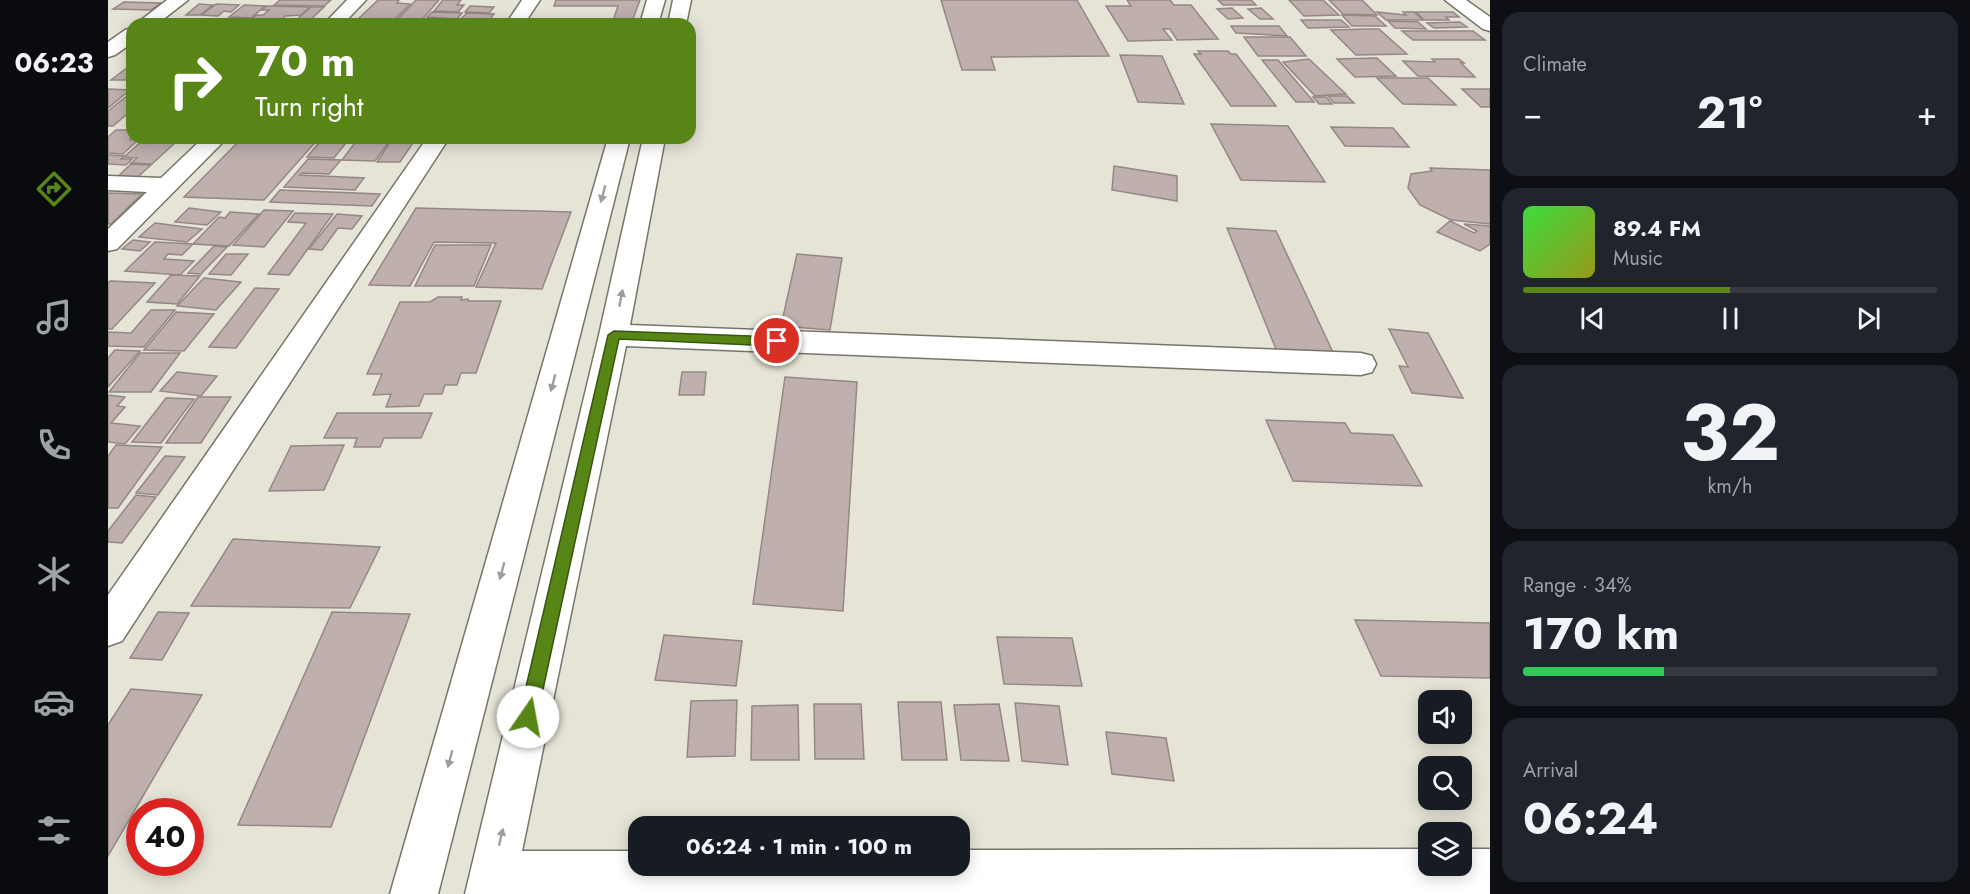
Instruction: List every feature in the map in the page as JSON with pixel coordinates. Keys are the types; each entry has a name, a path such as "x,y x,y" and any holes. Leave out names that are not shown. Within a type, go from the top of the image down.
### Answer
{"street":[{"path":"154,18 179,0"},
{"path":"339,18 357,0"},
{"path":"519,18 531,0"},
{"path":"651,18 656,0"},
{"path":"678,18 681,0"},
{"path":"1455,0 1490,25"},
{"path":"108,51 126,38"},
{"path":"108,243 210,144"},
{"path":"108,628 434,144"},
{"path":"414,894 616,144"},
{"path":"653,144 614,335 490,885 1490,873"},
{"path":"108,183 167,185"},
{"path":"614,335 1361,364"}],"building":[{"path":"280,0 331,0 324,6 274,5"},
{"path":"378,0 399,0 397,3 410,4 396,18 359,18"},
{"path":"416,0 439,0 423,18 399,18"},
{"path":"443,0 461,0 457,5 464,5 458,12 434,11"},
{"path":"556,0 640,0 633,18 614,18 618,6 554,6"},
{"path":"941,0 1077,0 1109,56 991,57 995,70 962,70"},
{"path":"1127,0 1170,0 1174,5 1191,5 1218,39 1177,40 1170,29 1163,29 1172,40 1128,41 1106,6 1131,6"},
{"path":"1218,0 1251,0 1256,5 1223,5"},
{"path":"1289,0 1323,0 1339,15 1304,16"},
{"path":"1329,0 1362,0 1377,15 1343,14"},
{"path":"124,2 161,3 151,10 113,9"},
{"path":"199,4 213,5 200,15 186,15"},
{"path":"216,4 239,5 231,12 224,11 218,16 202,15"},
{"path":"244,5 265,6 251,18 229,17"},
{"path":"267,6 310,7 301,15 283,18 252,18 263,15 269,10 262,10"},
{"path":"470,6 494,7 489,13 465,12"},
{"path":"311,7 324,7 312,18 298,18"},
{"path":"1232,8 1243,18 1228,19 1217,9"},
{"path":"1261,8 1273,19 1260,19 1248,9"},
{"path":"432,12 462,13 458,18 427,17"},
{"path":"1377,12 1406,15 1403,12 1414,12 1423,20 1386,20"},
{"path":"1416,12 1453,12 1459,17 1446,17 1449,20 1424,20"},
{"path":"467,13 494,14 491,18 462,18"},
{"path":"1342,15 1375,16 1386,26 1352,26"},
{"path":"1301,20 1341,20 1349,27 1308,28"},
{"path":"1388,21 1418,22 1426,29 1395,28"},
{"path":"1460,22 1467,27 1434,28 1427,23"},
{"path":"1231,26 1279,26 1287,36 1236,33"},
{"path":"1379,29 1407,54 1356,55 1331,30"},
{"path":"1402,31 1473,31 1485,40 1413,40"},
{"path":"1244,37 1290,37 1306,56 1258,56"},
{"path":"1198,51 1228,51 1236,54 1276,106 1231,106 1194,54 1201,54"},
{"path":"1120,55 1162,56 1184,104 1138,102"},
{"path":"1377,58 1396,76 1355,77 1337,59"},
{"path":"1309,59 1346,94 1315,96 1283,62"},
{"path":"1432,59 1459,59 1475,77 1418,76 1403,61 1435,62"},
{"path":"1262,60 1278,60 1314,102 1296,102"},
{"path":"126,69 126,80 111,80"},
{"path":"1377,78 1428,78 1456,105 1403,104"},
{"path":"108,89 126,90 126,93 108,108"},
{"path":"1462,89 1490,89 1490,107 1481,107"},
{"path":"1328,96 1347,96 1354,103 1334,103"},
{"path":"126,97 126,115 113,126 108,126 108,111"},
{"path":"1313,97 1326,97 1332,104 1319,104"},
{"path":"1211,124 1288,126 1325,182 1241,180"},
{"path":"1331,127 1393,128 1409,147 1345,146"},
{"path":"116,130 126,130 126,144 134,144 123,154 108,153 108,137"},
{"path":"139,144 174,144 152,164 131,163 137,158 124,157"},
{"path":"236,144 314,144 264,200 184,197"},
{"path":"318,144 345,144 334,158 307,157"},
{"path":"354,144 387,144 375,161 342,160"},
{"path":"389,144 412,144 400,162 377,162"},
{"path":"108,155 125,156 121,159 132,159 126,165 108,164"},
{"path":"308,159 341,160 329,174 302,173 300,175 364,178 355,190 284,187"},
{"path":"131,164 151,165 129,185 110,184"},
{"path":"1114,166 1177,176 1177,201 1112,190"},
{"path":"1430,168 1490,170 1490,224 1451,220 1420,205 1408,188 1411,174 1432,171"},
{"path":"280,190 380,194 372,206 270,202"},
{"path":"108,193 142,194 111,224 108,224"},
{"path":"189,208 221,212 207,225 175,222"},
{"path":"416,208 571,212 542,289 476,287 496,243 434,242 410,286 369,285"},
{"path":"264,210 293,211 264,247 233,245"},
{"path":"230,212 259,214 229,246 193,244 219,217 225,218"},
{"path":"295,213 333,214 289,275 268,274 306,223 288,222"},
{"path":"337,214 362,216 352,229 338,228 322,250 309,249"},
{"path":"1450,221 1474,233 1477,231 1464,224 1490,226 1490,244 1480,251 1437,232"},
{"path":"155,223 202,229 187,242 139,237"},
{"path":"1227,228 1276,231 1338,363 1280,359"},
{"path":"133,240 150,242 140,251 122,249"},
{"path":"155,242 193,244 182,255 168,254 164,259 194,261 180,275 125,271"},
{"path":"435,245 491,245 474,286 415,286"},
{"path":"214,246 227,247 201,274 188,273"},
{"path":"226,254 248,254 231,275 209,274"},
{"path":"797,254 842,258 830,330 781,326"},
{"path":"171,275 200,276 177,304 147,302"},
{"path":"204,278 241,282 216,310 177,306"},
{"path":"110,281 155,283 112,329 108,329 108,283"},
{"path":"255,288 279,289 236,348 209,347"},
{"path":"438,297 462,297 461,300 468,299 468,301 501,301 476,373 461,373 457,385 445,385 442,394 424,394 419,406 386,407 391,394 373,395 382,374 367,374 400,302 430,302"},
{"path":"151,310 175,310 144,347 108,346 108,332 131,333"},
{"path":"176,312 214,314 184,351 144,350"},
{"path":"1389,329 1428,333 1463,398 1412,393 1399,366 1408,367"},
{"path":"115,350 140,351 108,387 108,358"},
{"path":"140,353 180,353 151,392 109,392"},
{"path":"177,372 217,376 201,396 160,391"},
{"path":"682,372 706,372 704,395 679,395"},
{"path":"785,377 857,382 843,611 753,604"},
{"path":"108,395 125,397 117,406 125,407 111,423 140,426 125,444 108,442"},
{"path":"198,397 231,397 201,443 166,443"},
{"path":"166,398 194,399 161,443 132,442"},
{"path":"337,413 432,413 421,438 384,438 380,447 354,447 357,438 324,438"},
{"path":"1266,420 1345,423 1351,433 1393,435 1422,486 1293,481"},
{"path":"116,445 162,447 118,508 108,508 108,456"},
{"path":"344,445 324,490 269,491 291,446"},
{"path":"165,456 185,457 158,495 136,493"},
{"path":"136,495 156,497 122,543 108,542 108,531"},
{"path":"233,539 380,547 350,608 191,606"},
{"path":"158,612 189,613 162,660 130,658"},
{"path":"332,612 410,614 331,827 238,825"},
{"path":"1355,620 1490,623 1490,678 1381,676"},
{"path":"664,635 742,641 736,686 655,680"},
{"path":"997,637 1072,638 1082,686 1004,684"},
{"path":"131,689 202,695 142,798 126,798 126,825 108,856 108,725"},
{"path":"737,700 735,756 687,757 691,701"},
{"path":"898,702 941,702 947,760 902,760"},
{"path":"1015,703 1059,706 1068,765 1022,761"},
{"path":"814,704 861,704 864,759 815,759"},
{"path":"999,704 1009,761 961,760 954,705"},
{"path":"798,705 799,760 751,760 752,706"},
{"path":"1106,732 1166,738 1174,781 1112,774"}],"route":[{"path":"528,717 614,335 777,341"}]}
